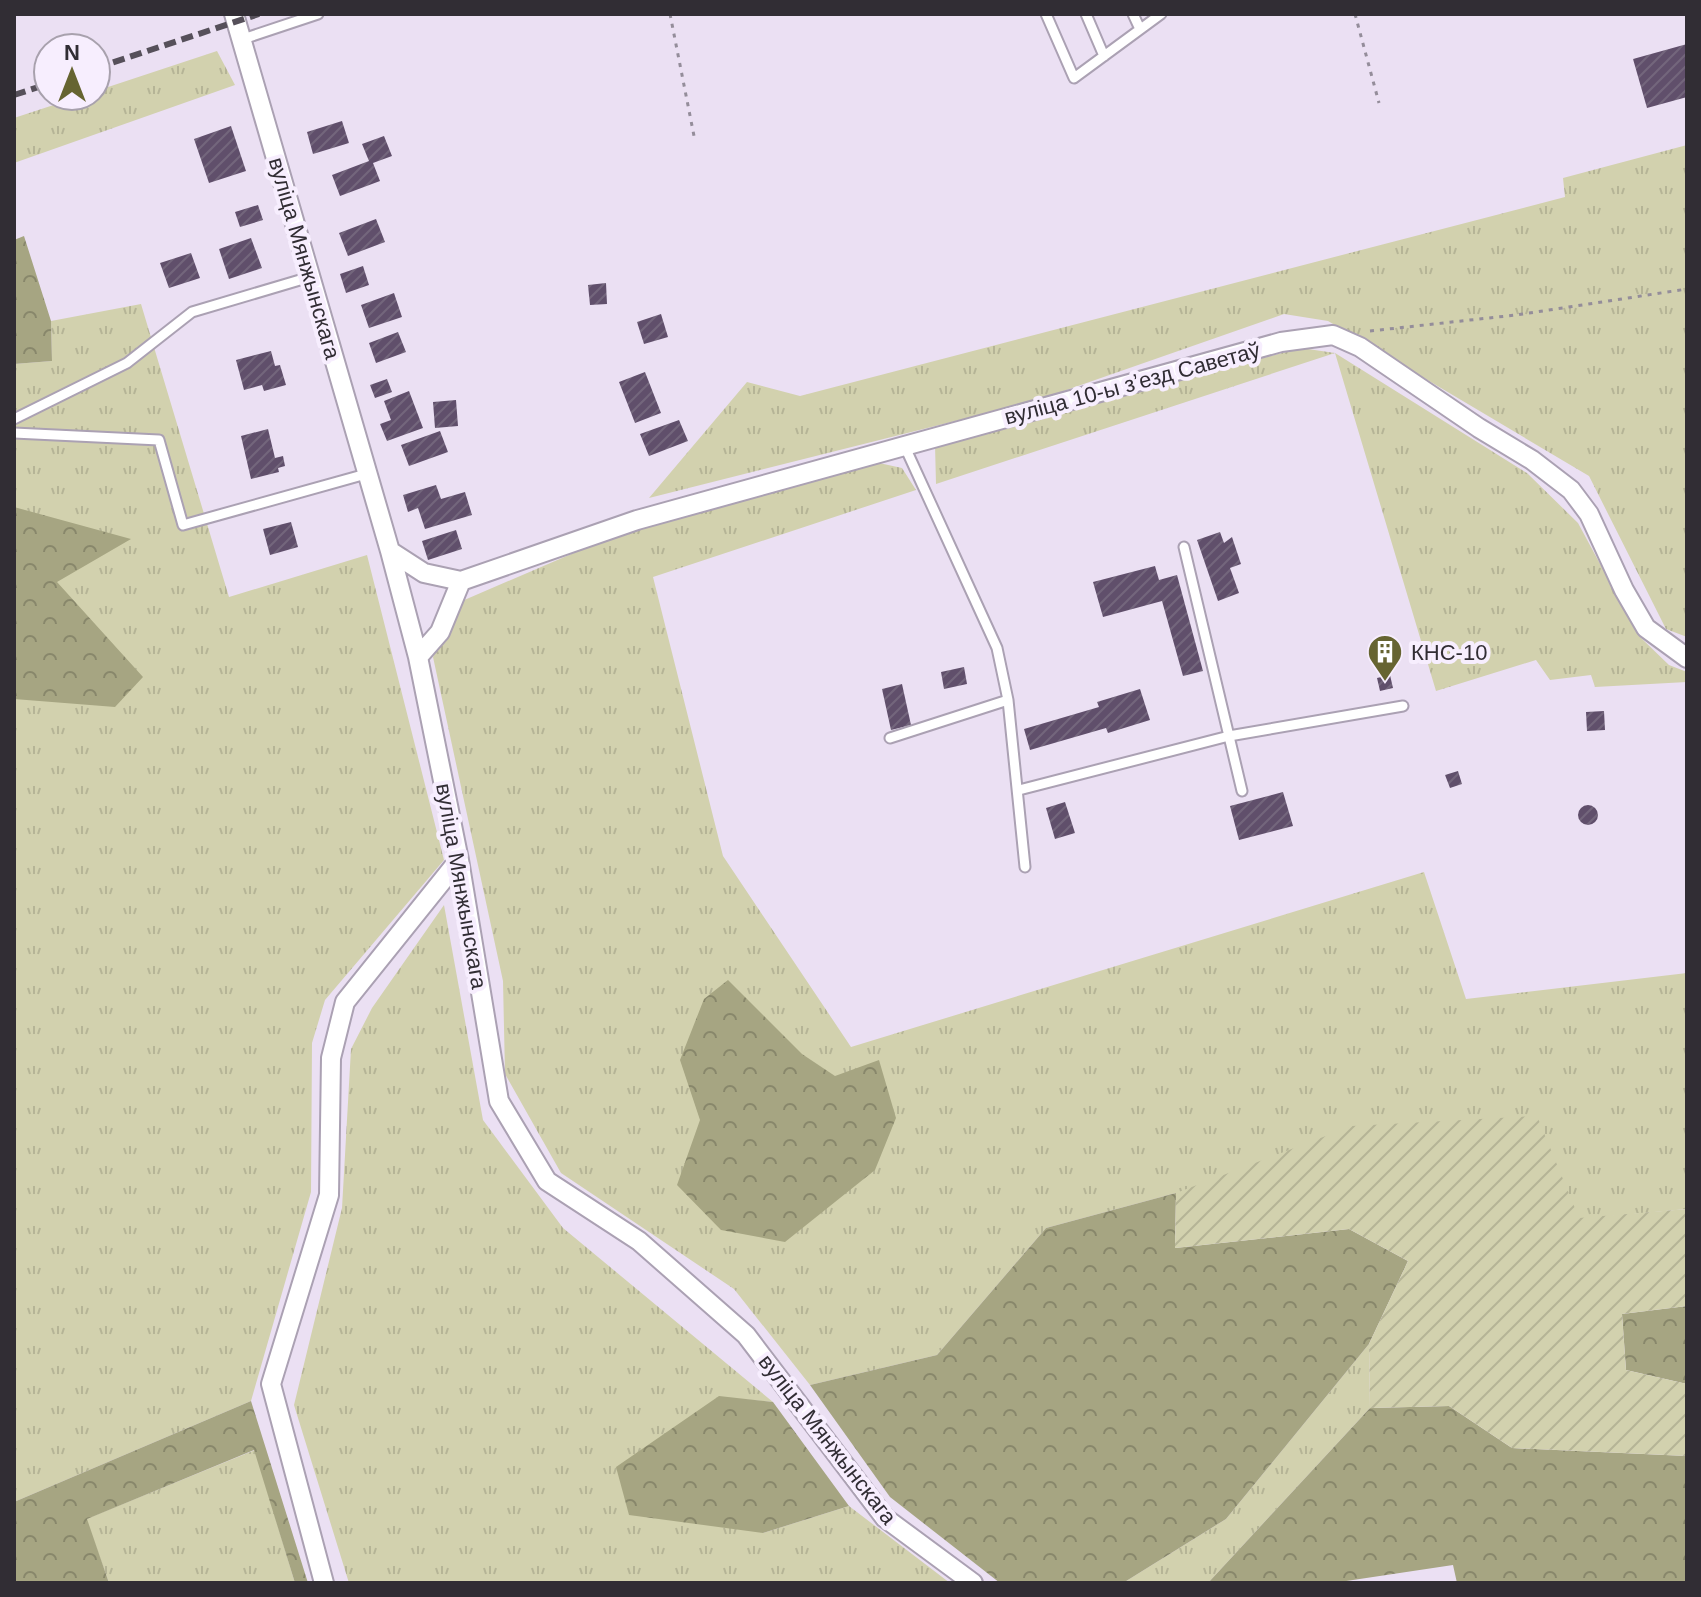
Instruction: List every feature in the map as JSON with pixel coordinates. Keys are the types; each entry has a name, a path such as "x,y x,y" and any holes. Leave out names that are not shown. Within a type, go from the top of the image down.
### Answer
{"street":[{"name":"вуліца Мянжынскага","path":"234,14 418,657 459,860 499,1101 547,1181 639,1241 746,1335 885,1518 973,1583"},
{"name":"вуліца 10-ы зʼезд Саветаў","path":"461,581 637,520 1281,342 1333,335 1360,347 1532,460 1571,490 1589,514 1624,590 1646,628 1687,658"},
{"path":"390,551 424,573 461,581 440,632 418,657"},
{"path":"324,1583 271,1384 329,1195 331,1058 345,1002 459,860"}],"lane":[{"path":"243,39 318,14"},
{"path":"1046,14 1074,78 1161,14"},
{"path":"1086,14 1104,56"},
{"path":"1133,14 1140,29"},
{"path":"14,419 56,401 127,363 192,312 310,277"},
{"path":"14,433 159,440 183,525 366,474"},
{"path":"905,447 997,648 1008,700 1025,867"},
{"path":"1184,547 1242,791"},
{"path":"890,738 1008,700"},
{"path":"1019,790 1229,736 1403,706"}],"path":[{"path":"670,14 695,141"},
{"path":"1355,14 1379,103"},
{"path":"1363,331 1516,315 1687,289"}],"green space":[{"path":"217,51 235,85 14,163 14,118 32,112 112,112 112,86"},
{"path":"1687,145 1687,637 1666,629 1589,476 1328,321 1284,314 1035,401 649,498 747,382 800,396 1565,197 1563,178"},
{"path":"24,236 51,321 52,361 14,364 14,240"},
{"path":"141,304 229,597 367,555 444,860 325,1000 312,1043 311,1192 251,1401 14,1502 14,364 52,361 51,321"},
{"path":"1301,348 1335,353 936,484 935,445"},
{"path":"1335,353 1527,473 1578,523 1639,636 1669,665 1687,672 1687,682 1595,687 1591,675 1550,680 1536,660 1436,691"},
{"path":"879,463 902,468 916,490 653,577 723,856 851,1047 1424,872 1466,999 1687,973 1687,1209 1579,1219 1176,1193 1046,1228 937,1355 810,1385 734,1289 561,1173 505,1074 503,981 433,657 462,601 634,527"},
{"path":"14,507 131,539 57,582 143,677 115,707 14,699"},
{"path":"444,905 483,1120 563,1228 773,1402 719,1397 763,1533 849,1506 950,1583 349,1583 294,1405 342,1208 351,1049 372,1008"},
{"path":"728,980 802,1054 835,1076 879,1060 896,1118 875,1170 785,1242 721,1230 677,1185 700,1120 680,1060 704,999"},
{"path":"1537,1116 1579,1218 1687,1209 1687,1306 1622,1314 1626,1370 1687,1384 1687,1456 1512,1448 1449,1406 1370,1408 1369,1344 1408,1261 1349,1229 1175,1248 1176,1193 1352,1126"},
{"path":"1176,1193 1175,1248 1349,1229 1408,1261 1369,1344 1226,1519 1123,1583 1000,1583 890,1497 810,1385 937,1355 1046,1228"},
{"path":"1687,1306 1687,1384 1626,1370 1622,1314"},
{"path":"1369,1344 1370,1408 1208,1583 1123,1583 1226,1519"},
{"path":"719,1396 773,1402 849,1506 763,1533 629,1515 616,1467"},
{"path":"251,1401 308,1583 295,1583 254,1450 87,1519 109,1583 14,1583 14,1502"},
{"path":"1449,1406 1512,1448 1687,1456 1687,1583 1457,1583 1453,1565 1333,1583 1208,1583 1370,1408"},
{"path":"255,1450 295,1583 109,1583 86,1519"}],"building":[{"path":"1687,44 1687,97 1647,108 1633,59"},
{"path":"342,121 349,143 313,154 307,132"},
{"path":"231,126 246,171 209,183 194,139"},
{"path":"384,136 392,156 373,163 380,181 340,196 332,175 369,161 362,144"},
{"path":"258,205 263,220 240,227 235,212"},
{"path":"376,219 385,242 348,256 339,233"},
{"path":"251,238 262,268 229,279 219,249"},
{"path":"191,253 200,278 169,288 160,263"},
{"path":"363,266 369,285 346,293 340,274"},
{"path":"606,283 607,304 590,305 588,285"},
{"path":"394,293 402,317 369,328 361,305"},
{"path":"661,314 668,337 644,344 637,322"},
{"path":"398,332 406,352 376,363 369,343"},
{"path":"271,351 275,366 280,365 286,385 264,391 262,385 244,390 236,360"},
{"path":"645,372 661,413 635,423 619,382"},
{"path":"387,379 392,392 375,398 370,385"},
{"path":"409,391 423,428 387,441 380,424 391,420 384,401"},
{"path":"456,400 458,426 435,428 433,402"},
{"path":"679,420 688,441 649,456 640,434"},
{"path":"268,429 275,458 283,456 285,466 278,468 279,472 251,479 241,436"},
{"path":"440,431 448,452 409,466 401,445"},
{"path":"436,485 441,499 465,492 472,515 425,529 418,508 408,512 403,495"},
{"path":"291,522 298,547 270,555 263,529"},
{"path":"456,530 462,549 428,560 422,541"},
{"path":"1220,532 1224,543 1232,537 1241,564 1230,568 1239,593 1218,601 1197,540"},
{"path":"1155,566 1159,580 1177,575 1203,671 1183,676 1162,601 1103,617 1093,582"},
{"path":"964,667 967,684 944,689 941,672"},
{"name":"КНС-10","path":"1390,675 1393,688 1380,691 1377,678"},
{"path":"902,684 911,725 891,730 882,689"},
{"path":"1140,689 1150,720 1108,733 1106,728 1030,750 1024,729 1099,707 1097,702"},
{"path":"1604,711 1605,730 1587,731 1586,712"},
{"path":"1458,771 1462,784 1450,788 1445,775"},
{"path":"1283,792 1293,826 1239,840 1230,806"},
{"path":"1065,802 1075,833 1055,839 1046,808"},
{"path":"1588,805 1595,808 1598,815 1595,822 1588,825 1581,822 1578,815 1581,808"}],"railway":[{"path":"112,63 259,14"},
{"path":"14,95 32,89"}],"place":[{"name":"КНС-10","path":"1385,683"}]}
